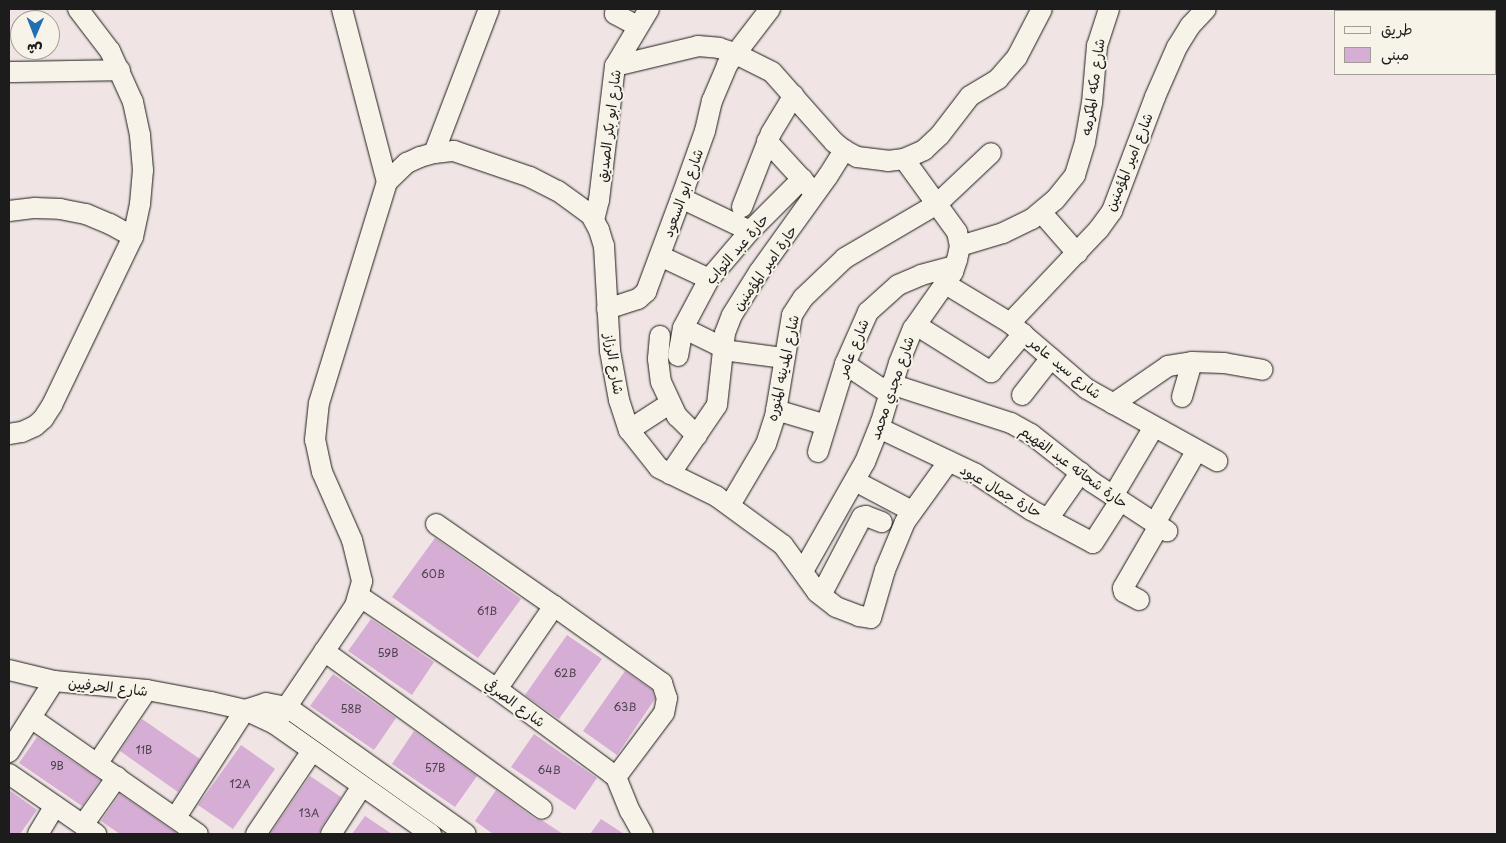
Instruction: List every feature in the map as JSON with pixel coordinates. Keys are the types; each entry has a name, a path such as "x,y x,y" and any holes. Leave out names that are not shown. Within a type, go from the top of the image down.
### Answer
{"street":[{"path":"275,724 359,596 362,573 352,540 327,486 317,456 316,419 387,182 342,9"},
{"path":"434,152 489,9"},
{"path":"616,9 615,14 638,26"},
{"name":"شارع ابو بكر الصديق","path":"594,220 600,192 616,66 649,9"},
{"name":"شارع ابو السعود","path":"607,309 638,299 644,295 681,198 716,91 734,53 770,9"},
{"path":"616,66 698,46 719,48 734,53 772,72 834,142 844,150 857,157 888,162 904,159 924,150 932,143 970,96 998,79 1016,58 1042,9"},
{"name":"شارع مكه المكرمه","path":"960,246 1003,233 1032,219 1055,200 1075,175 1086,142 1092,103 1097,46 1109,9"},
{"name":"شارع امير المؤمنين","path":"916,325 990,372 1016,328 1112,211 1155,97 1177,47 1190,26 1206,9"},
{"path":"9,434 22,432 35,426 43,419 52,405 133,237 140,204 142,152 132,102 120,70 99,34 83,12"},
{"path":"9,72 120,70"},
{"path":"742,207 767,141 794,95"},
{"path":"767,141 816,194"},
{"name":"حارة امير المؤمنين","path":"670,474 717,405 728,325 736,307 816,194 844,150"},
{"name":"شارع الرزاز","path":"387,182 408,163 434,152 454,151 530,177 564,195 591,215 604,246 610,350 619,400 629,430 659,468 730,505 783,545 821,595 836,607 859,616 871,618 885,570 905,522 912,511"},
{"name":"شارع المدينه المنوره","path":"730,505 766,444 776,410 792,315 803,298 845,258 937,204 991,153"},
{"path":"904,159 957,232 960,246"},
{"name":"حارة عبد التواب","path":"678,356 684,328 708,280 750,231 802,179"},
{"path":"681,198 750,231"},
{"path":"9,211 34,208 69,211 110,224 133,237"},
{"path":"1041,212 1077,253"},
{"name":"شارع مجدي محمد","path":"803,571 855,481 879,428 890,389 916,325 955,266 960,246"},
{"path":"660,256 708,280"},
{"name":"شارع عامر","path":"818,452 845,364 868,312 881,298 898,285 921,275 955,266"},
{"name":"شارع سيد عامر","path":"944,283 1016,328 1086,389 1217,461"},
{"path":"684,328 724,349 784,358"},
{"path":"660,336 659,367 661,382 669,404 677,416 697,436"},
{"path":"1022,396 1051,358"},
{"path":"1182,397 1192,362"},
{"path":"1113,404 1168,366 1192,362 1224,363 1262,370"},
{"name":"حارة شحاته عبد الفهيم","path":"845,364 890,389 1011,422 1031,434 1116,499 1160,526"},
{"path":"629,430 669,404"},
{"path":"776,410 826,425"},
{"path":"1116,499 1154,427"},
{"name":"حارة جمال عبود","path":"879,428 976,474 1048,519 1094,543 1116,499"},
{"path":"1139,600 1124,592 1123,588 1160,526 1197,450"},
{"path":"855,481 912,511 949,461"},
{"path":"1048,519 1080,472"},
{"path":"821,595 862,517 866,516 882,522"},
{"path":"436,524 662,683 666,690 667,698 664,713 616,777 630,811 643,834"},
{"name":"شارع الصرفي","path":"359,596 497,689 616,777"},
{"path":"497,689 554,606"},
{"path":"324,651 542,809"},
{"path":"9,670 54,681"},
{"name":"شارع الحرفيين","path":"9,752 54,681 147,690 211,702 245,710 275,724 421,831"},
{"path":"97,764 147,690"},
{"name":"شارع الحرفيين","path":"245,710 266,704 286,707"},
{"path":"286,707 466,834"},
{"path":"176,817 245,710"},
{"path":"31,718 198,834"},
{"path":"256,834 312,751"},
{"path":"9,774 89,830 117,777"},
{"path":"331,834 362,786"},
{"path":"38,834 55,806"}],"building":[{"path":"435,538 521,599 478,658 392,597"},
{"path":"371,619 434,662 412,695 348,651"},
{"path":"567,635 602,659 559,719 525,695"},
{"path":"625,671 652,690 655,699 617,755 583,731"},
{"path":"333,674 396,718 374,750 310,706"},
{"path":"142,719 200,759 178,792 120,751"},
{"path":"414,731 477,776 455,807 392,764"},
{"path":"534,734 597,778 575,810 511,767"},
{"path":"37,737 100,780 82,806 19,763"},
{"path":"241,745 275,769 233,829 198,805"},
{"path":"310,776 341,797 319,834 270,834"},
{"path":"9,790 37,810 20,834 9,834"},
{"path":"496,790 535,819 543,821 563,834 493,834 475,821"},
{"path":"120,794 178,834 120,834 101,821"},
{"path":"365,816 392,834 352,834"},
{"path":"601,819 624,834 590,834"}]}
